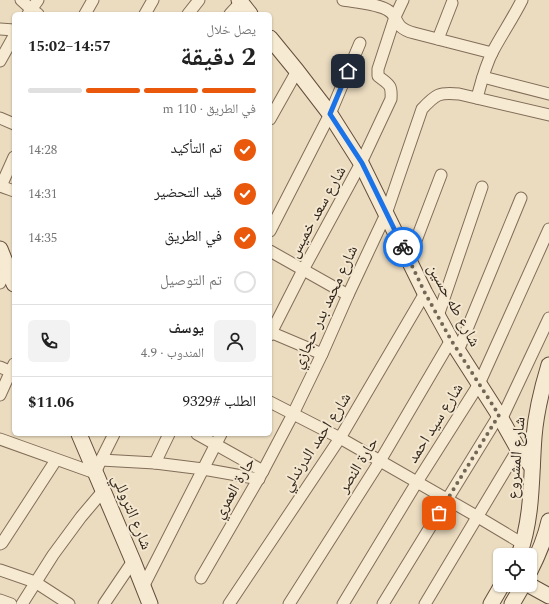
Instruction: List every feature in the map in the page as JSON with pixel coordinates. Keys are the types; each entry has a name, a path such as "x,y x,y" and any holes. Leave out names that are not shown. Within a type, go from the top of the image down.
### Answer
{"street":[{"path":"21,0 32,12 38,0"},
{"path":"86,12 92,0"},
{"path":"146,12 152,0"},
{"path":"189,12 198,0"},
{"path":"343,0 390,11 401,26 414,33 492,53"},
{"path":"395,17 403,0"},
{"path":"477,98 492,53 522,0"},
{"path":"232,12 240,1 248,12"},
{"path":"438,39 452,3"},
{"name":"شارع سعد خميس","path":"272,329 362,163 391,99 392,89 388,83 378,76 378,69 395,17"},
{"path":"0,29 12,30"},
{"path":"0,61 12,40"},
{"name":"شارع طه حسين","path":"272,40 330,114 362,163 425,293 478,384 500,417 518,449 532,467"},
{"path":"272,227 330,114 360,43"},
{"path":"272,115 297,71"},
{"path":"483,77 549,94"},
{"name":"شارع محمد بدر حجازي","path":"293,414 386,214 422,109 432,98 445,93 459,94 549,115"},
{"path":"0,118 12,123"},
{"path":"12,162 1,186 12,190"},
{"path":"409,260 441,175"},
{"path":"438,316 482,187"},
{"name":"حارة النصر","path":"289,604 455,345 521,198"},
{"name":"شارع سيد احمد","path":"343,604 478,384 549,229"},
{"path":"0,250 10,263 12,274"},
{"path":"272,252 348,295"},
{"path":"0,283 10,263"},
{"name":"شارع احمد الدرندلي","path":"229,604 340,438 425,293"},
{"path":"383,604 500,417 549,318"},
{"path":"272,334 322,354"},
{"name":"شارع المشروع","path":"521,548 528,521 537,412 549,365"},
{"path":"0,367 12,369"},
{"path":"0,395 12,371"},
{"path":"272,403 340,438 478,517 518,548"},
{"name":"حارة العمري","path":"201,578 261,475 293,414"},
{"name":"شارع التروللي","path":"80,436 98,466 103,491 133,560 150,604"},
{"path":"98,466 113,436"},
{"path":"155,463 168,436"},
{"path":"201,436 261,475"},
{"path":"143,586 220,436"},
{"path":"0,440 56,460 98,466 155,463 261,475"},
{"path":"425,604 518,449"},
{"path":"0,544 56,460"},
{"path":"22,604 53,555 81,517 103,491"},
{"path":"537,557 547,540 549,521"},
{"path":"104,604 133,560"},
{"path":"0,570 35,582 69,604"},
{"path":"537,589 549,596"},
{"path":"491,604 498,592"},
{"path":"512,604 519,592"},
{"path":"0,600 11,604"}],"way so far":[{"path":"403,247 425,293 451,340 499,415 439,513"}],"route":[{"path":"348,71 330,114 362,163 403,247"}]}
